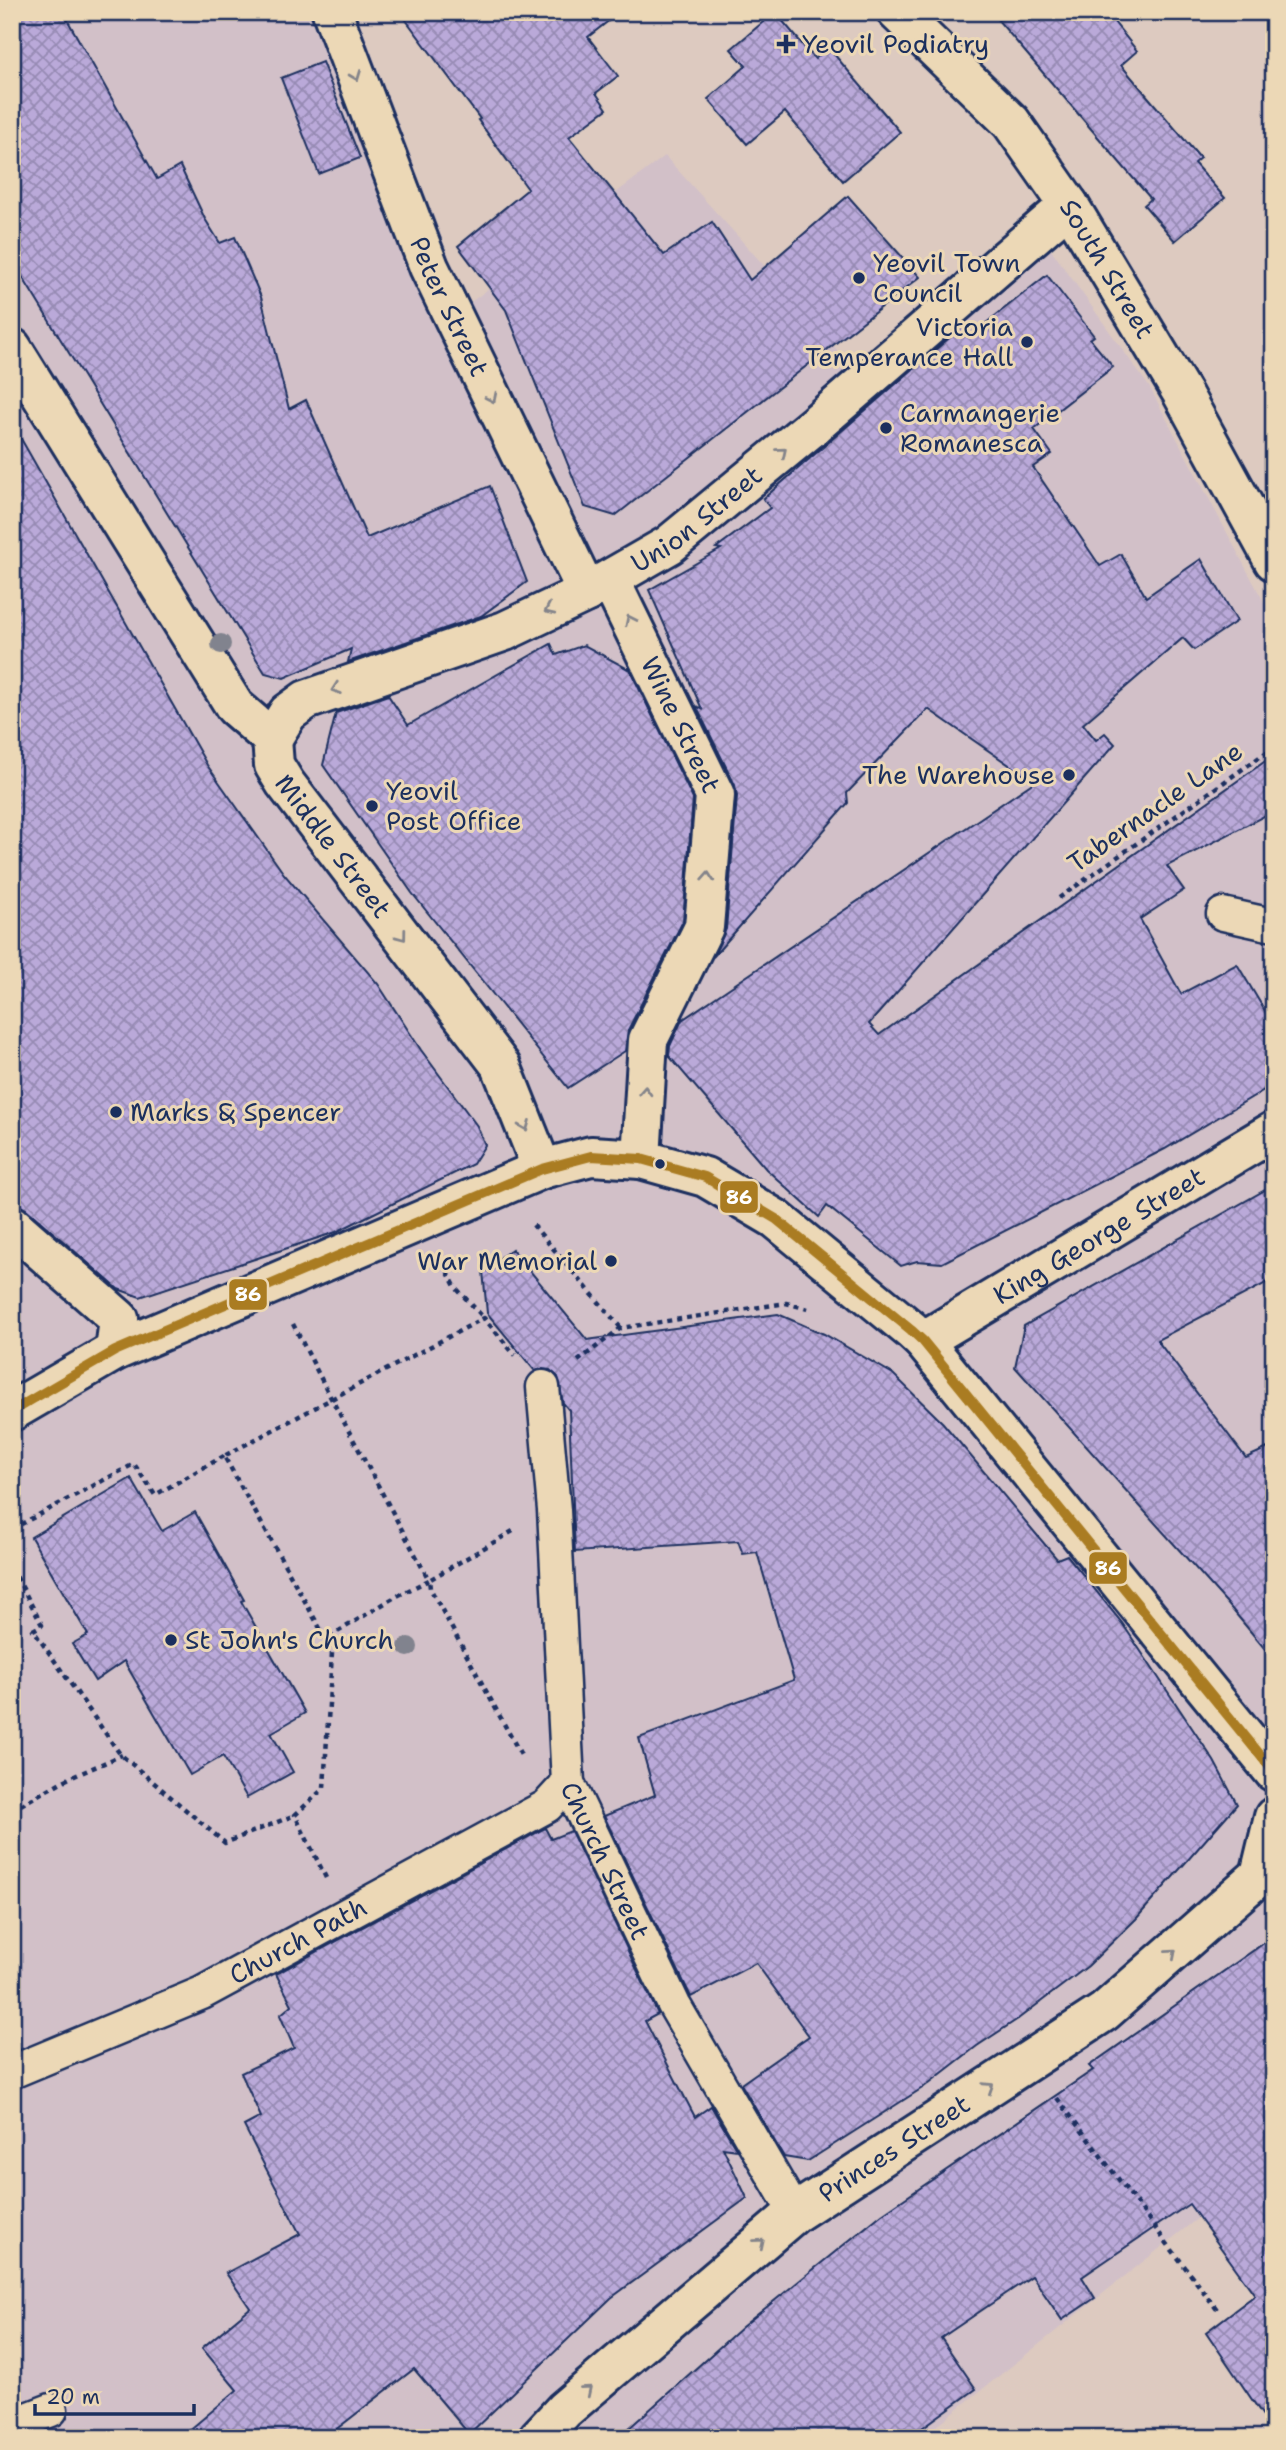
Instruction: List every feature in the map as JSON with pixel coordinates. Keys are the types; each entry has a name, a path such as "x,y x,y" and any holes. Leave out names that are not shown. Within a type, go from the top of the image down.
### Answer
{"street":[{"name":"Peter Street","path":"332,12 429,267 598,586"},
{"name":"South Street","path":"897,12 1010,122 1069,205 1182,393 1274,561"},
{"name":"Union Street","path":"272,739 288,713 306,700 505,631 598,586 669,545 816,424 1069,205"},
{"name":"Middle Street","path":"12,348 235,707 272,739 274,765 285,783 502,1066 542,1169"},
{"name":"Wine Street","path":"598,586 715,795 704,928 648,1040 641,1159"},
{"name":"King George Street","path":"923,1341 1274,1131"},
{"path":"12,1411 115,1351 542,1169 591,1156 641,1159 705,1177 776,1219 923,1341 1274,1772"},
{"path":"12,1225 119,1318 115,1351"},
{"path":"1267,1879 1274,1817"},
{"name":"Princes Street","path":"538,2438 564,2410 795,2213 1104,2012 1267,1879"}],"lane":[{"path":"1223,914 1268,924 1274,921"},
{"name":"Church Street","path":"543,1387 554,1510 557,1794 674,2005 795,2213"},
{"name":"Church Path","path":"12,2072 202,1993 343,1917 557,1794"},
{"path":"12,2425 51,2410"}],"path":[{"name":"Tabernacle Lane","path":"1059,898 1274,747"},
{"path":"499,1187 621,1328"},
{"path":"456,1288 543,1387 621,1328 786,1303 811,1310"},
{"path":"12,1529 134,1464 155,1495 484,1318"},
{"path":"303,1346 429,1580 430,1588 510,1732 557,1794"},
{"path":"224,1456 326,1639 509,1532 554,1510"},
{"path":"12,1568 43,1625 33,1630 122,1755 225,1843 295,1815 324,1788 333,1636"},
{"path":"12,1810 61,1782 122,1755"},
{"path":"295,1815 343,1917"},
{"path":"1030,2061 1219,2312"}],"shaded area":[{"path":"12,12 356,12 467,305 665,156 856,372 1032,223 1150,388 1274,621 1274,2252 1239,2274 1198,2218 921,2438 12,2438"}],"building":[{"path":"12,12 63,12 157,179 180,166 205,219 220,243 235,237 261,297 289,409 306,400 367,538 490,486 527,582 481,616 348,662 351,649 284,678 265,673 12,260"},
{"path":"400,12 620,12 588,37 618,76 596,93 607,109 569,137 664,255 712,222 750,280 848,196 920,277 615,516 585,507 506,310 458,246 528,189 478,120 480,119"},
{"path":"775,12 815,59 828,47 900,132 843,181 785,112 747,144 708,99 746,66 731,49"},
{"path":"991,12 1106,12 1137,51 1121,65 1200,158 1194,163 1225,198 1175,241 1144,205 1151,199"},
{"path":"322,62 360,158 319,174 281,78"},
{"path":"1047,275 1094,336 1090,339 1113,367 1034,429 1052,454 1033,467 1100,566 1121,554 1146,597 1201,559 1237,621 1194,650 1183,638 1083,724 1096,740 1105,733 1115,744 869,1024 879,1035 1274,755 1274,811 1167,866 1184,890 1140,919 1181,994 1237,964 1274,1026 1274,1084 1165,1149 942,1263 917,1261 901,1266 827,1206 819,1217 766,1169 669,1056 670,1046 682,1020 1034,782 928,709 847,793 848,803 713,957 726,929 737,796 735,785 696,706 702,709 649,590 721,549 716,548 770,508 763,499 963,326 971,335"},
{"path":"12,423 207,765 284,874 378,984 421,1050 477,1126 485,1145 473,1164 336,1232 140,1297 118,1289 26,1209 12,1204"},
{"path":"551,644 556,655 584,645 630,670 693,799 683,921 628,1030 625,1051 568,1088 412,893 323,765 336,713 388,695 408,725"},
{"path":"1274,1185 1274,1279 1157,1340 1246,1458 1274,1445 1274,1660 1226,1602 1015,1367 1024,1326"},
{"path":"512,1249 587,1340 778,1314 824,1334 893,1374 943,1423 1057,1559 1067,1555 1122,1623 1214,1761 1237,1804 1136,1919 1088,1966 924,2087 808,2161 784,2157 741,2084 809,2036 756,1963 691,1997 604,1816 655,1795 639,1738 794,1680 757,1552 743,1554 738,1541 575,1552 569,1410 563,1403 558,1377 550,1370 535,1371 487,1313 483,1271"},
{"name":"St John's Church","path":"131,1478 162,1531 195,1512 244,1600 241,1601 305,1713 271,1733 293,1772 247,1798 223,1756 190,1775 124,1661 95,1681 72,1644 88,1635 31,1537"},
{"path":"545,1828 551,1839 571,1831 658,2014 645,2021 695,2117 711,2106 737,2150 723,2148 747,2198 611,2298 469,2434 414,2369 325,2438 180,2438 237,2390 202,2348 250,2308 226,2273 300,2234 244,2126 261,2117 241,2073 294,2048 280,2015 292,2005 276,1974"},
{"path":"1274,1936 1274,2432 1206,2332 1255,2295 1189,2204 1082,2277 1095,2298 1062,2320 1032,2276 941,2338 976,2389 908,2438 618,2438 742,2327 882,2214 1093,2070 1089,2066"}],"transit line":[{"name":"86","path":"12,1411 115,1351 542,1169 591,1156 641,1159 705,1177 776,1219 923,1341 1274,1772"}],"place":[{"name":"Yeovil Podiatry","path":"786,44"},
{"name":"Yeovil Town Council","path":"859,278"},
{"name":"Victoria Temperance Hall","path":"1027,342"},
{"name":"Carmangerie Romanesca","path":"886,428"},
{"name":"The Warehouse","path":"1069,775"},
{"name":"Yeovil Post Office","path":"372,806"},
{"name":"Marks & Spencer","path":"116,1112"},
{"name":"War Memorial","path":"611,1261"},
{"name":"St John's Church","path":"171,1640"}]}
